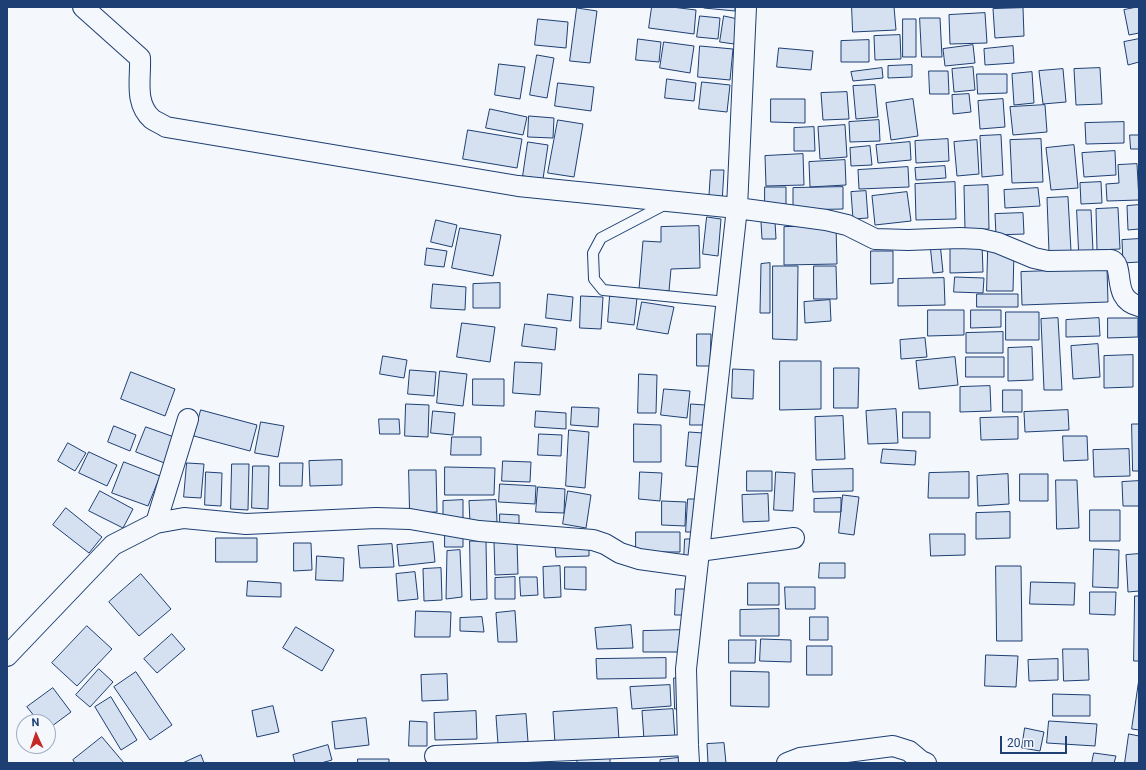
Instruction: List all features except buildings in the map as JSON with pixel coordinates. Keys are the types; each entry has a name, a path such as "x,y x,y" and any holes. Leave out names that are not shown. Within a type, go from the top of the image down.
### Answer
{"street":[{"path":"83,7 140,58 139,91 142,105 152,119 166,127 518,186 737,208 826,220 847,225 875,239 981,239 998,242 1034,258 1048,261 1111,260 1115,261 1118,265 1120,283 1127,301 1131,304 1139,306"},
{"path":"435,756 688,754 686,669 737,208 746,7"},
{"path":"156,524 188,419"},
{"path":"7,656 113,545 156,524 184,518 246,524 376,518 410,520 479,531 593,540 605,544 620,553 640,559 698,559 794,538"},
{"path":"787,763 800,758 893,746 908,751 926,763"}],"lane":[{"path":"669,202 601,238 593,253 594,279 603,290 727,302"}]}
